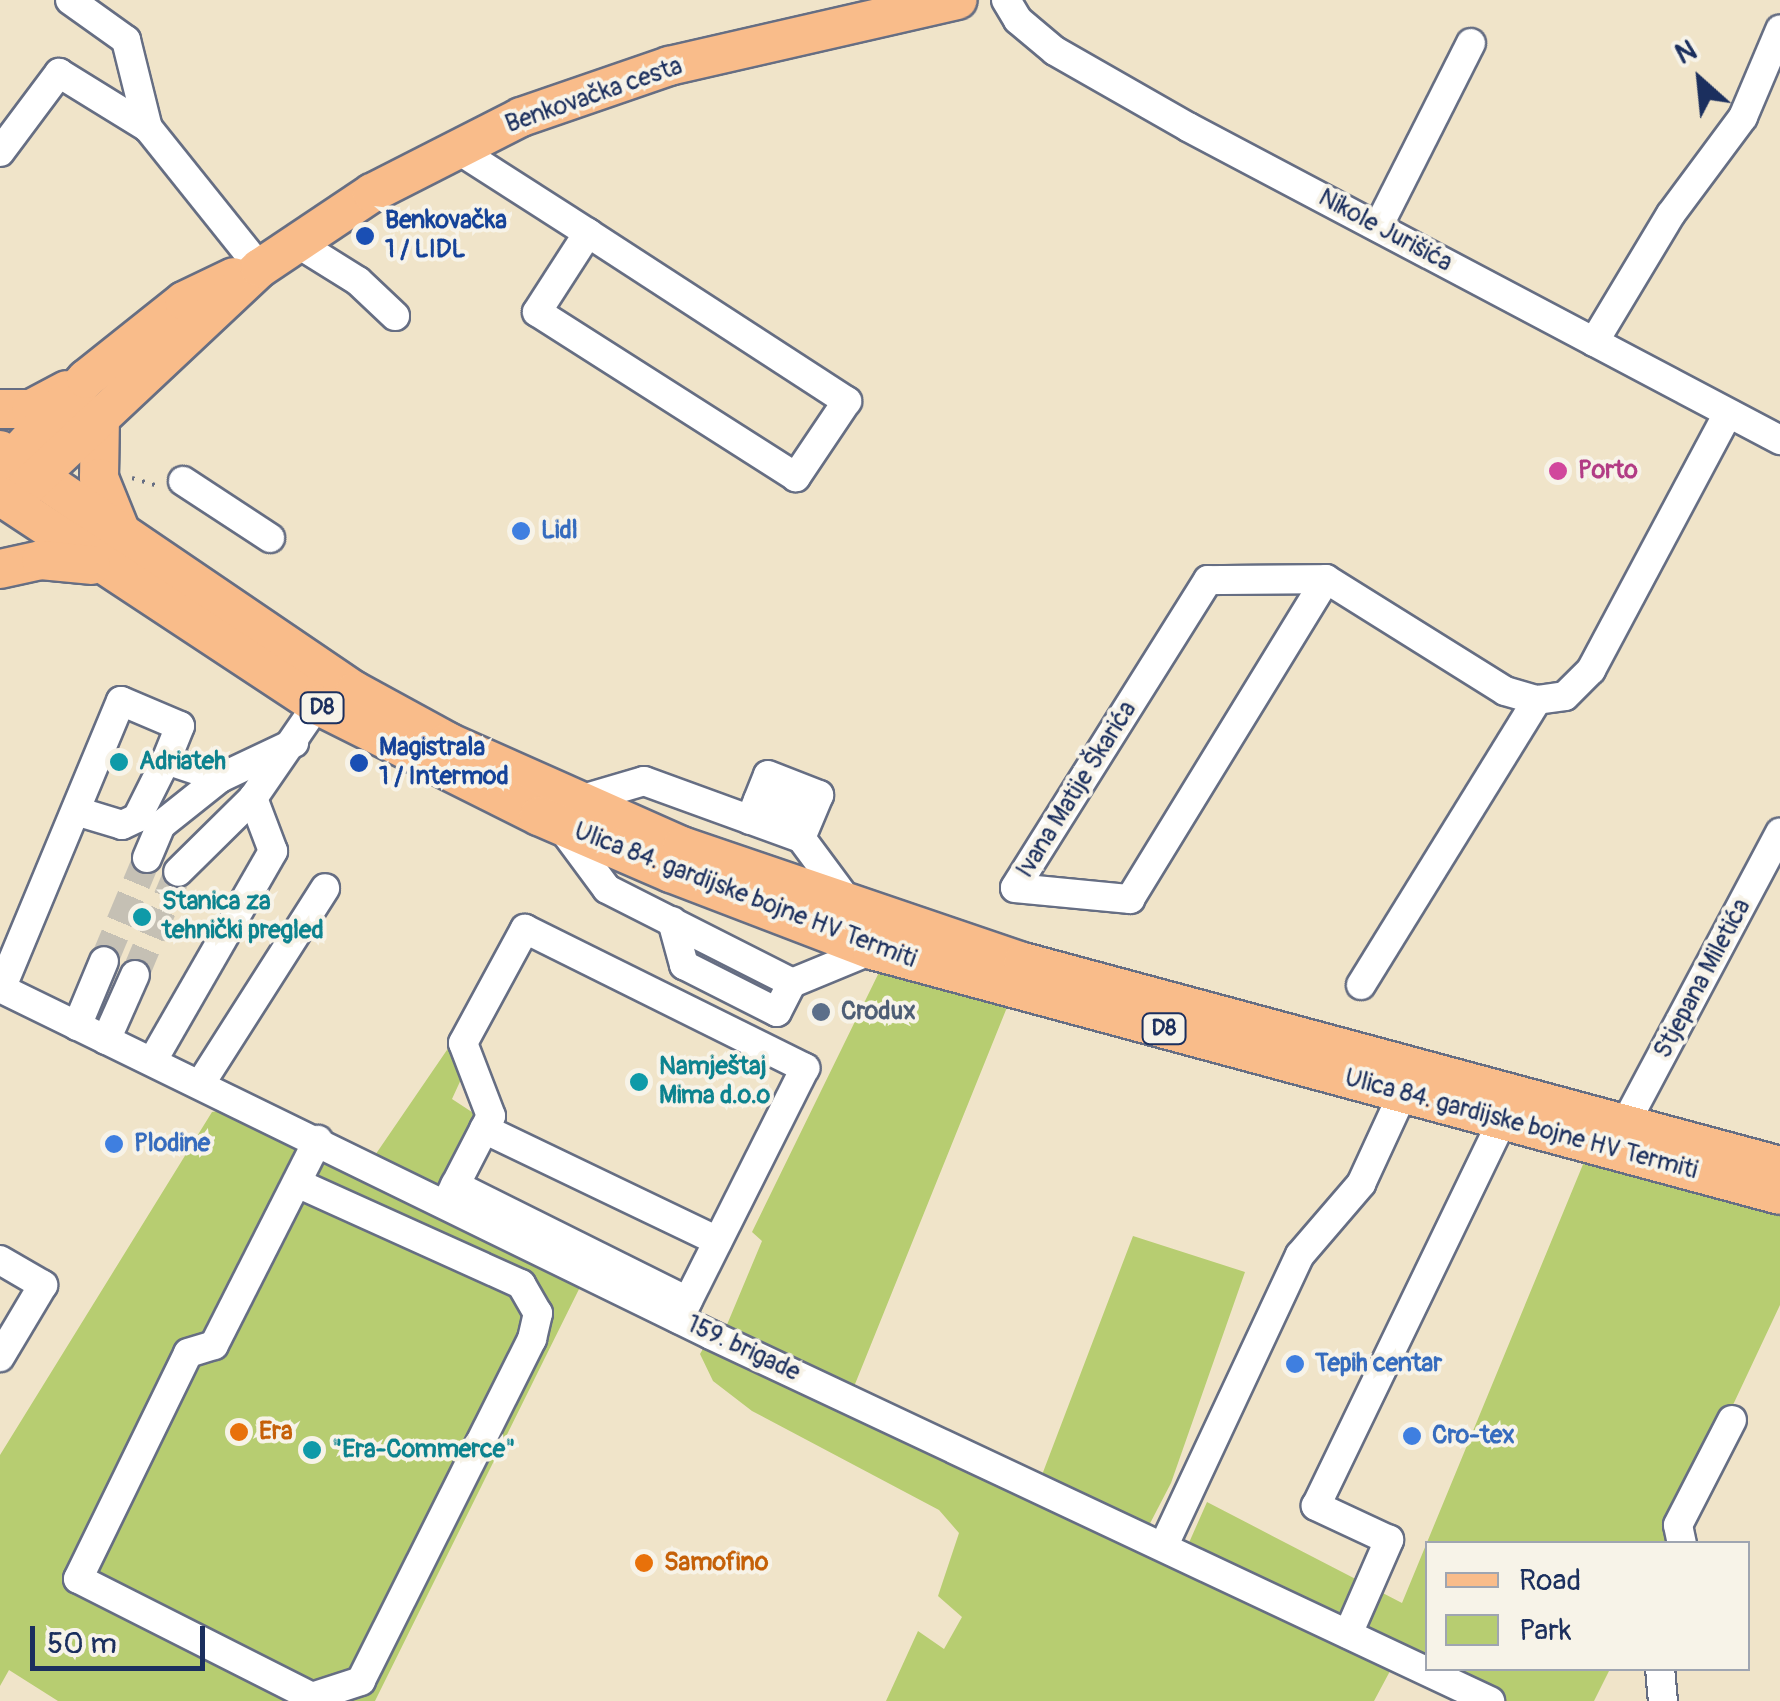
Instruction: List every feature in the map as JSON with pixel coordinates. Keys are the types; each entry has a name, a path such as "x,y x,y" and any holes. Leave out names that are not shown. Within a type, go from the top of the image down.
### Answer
{"main road":[{"name":"Benkovačka cesta","path":"8,482 100,415 260,268 372,193 521,117 669,66 889,8 958,0"},
{"name":"Benkovačka cesta","path":"8,482 86,380 184,301 260,268"},
{"path":"0,409 31,410 86,380"},
{"path":"100,415 100,478 123,536"},
{"name":"Ulica 84. gardijske bojne HV Termiti","path":"8,482 123,536 355,691 568,813 1022,962 1780,1166"},
{"name":"Ulica 84. gardijske bojne HV Termiti","path":"8,482 96,566 317,705 872,950 1780,1195"},
{"path":"0,569 40,560 96,566"}],"street":[{"path":"70,0 126,40 148,128"},
{"name":"Nikole Jurišića","path":"1006,0 1018,20 1055,51 1727,415 1780,440"},
{"path":"1594,342 1671,214 1743,118 1780,30"},
{"path":"1378,226 1471,43"},
{"path":"0,152 59,73 148,128 260,268"},
{"path":"457,150 588,234 848,402 796,477 537,312 588,234"},
{"path":"298,243 358,281 395,316"},
{"path":"1326,578 1504,691 1537,700 1565,696 1591,670 1727,415"},
{"path":"179,487 270,538"},
{"name":"Ivana Matije Škarića","path":"1326,578 1130,899 1015,888 1208,580 1326,578"},
{"path":"1361,985 1537,700"},
{"path":"0,989 121,702 180,726 137,818 122,825 76,810"},
{"path":"178,872 253,798 317,705"},
{"path":"146,858 161,825 220,778 294,743"},
{"path":"166,760 220,778"},
{"path":"754,810 768,775 819,795 806,827"},
{"path":"853,908 806,827 644,781 568,813 607,889 675,933 788,990 872,950"},
{"path":"153,1060 273,850 253,798"},
{"name":"Stjepana Miletića","path":"1625,1124 1780,833"},
{"path":"201,1083 326,888"},
{"path":"451,1194 488,1122 463,1043 524,929 806,1068 683,1310"},
{"path":"77,1026 104,961"},
{"path":"106,1040 134,975"},
{"name":"159. brigade","path":"0,989 318,1140 451,1194 1425,1670"},
{"path":"1164,1545 1300,1255 1361,1184 1403,1093"},
{"path":"1348,1634 1389,1540 1316,1506 1502,1120"},
{"path":"488,1122 718,1241"},
{"path":"297,1183 520,1284 538,1313 532,1338 361,1681 312,1696 78,1579 188,1353 214,1345 318,1140"},
{"path":"0,1260 44,1285 0,1356"},
{"path":"1681,1541 1678,1525 1732,1420"},
{"name":"159. brigade","path":"1426,1671 1490,1701"},
{"path":"1660,1671 1663,1701"}],"path":[{"path":"116,474 179,487"}],"green space":[{"path":"888,954 1014,990 849,1399 1037,1488 1133,1236 1245,1272 1171,1483 1144,1535 1184,1554 1207,1502 1402,1603 1425,1547 1425,1671 1397,1658 1374,1701 886,1701 918,1631 944,1649 962,1617 938,1596 959,1533 939,1510 752,1411 713,1381 700,1354 711,1335 721,1339 762,1241 752,1232"},
{"path":"449,1047 463,1075 452,1099 481,1118 438,1199 587,1273 375,1701 58,1701 9,1670 0,1686 0,1455 212,1112 250,1106 369,1164"},
{"path":"1591,1145 1780,1195 1780,1305 1669,1541 1428,1541"},
{"path":"1425,1671 1609,1671 1594,1701 1490,1701"}],"tunnel":[{"path":"104,961 147,858"},
{"path":"135,975 178,872"}],"place":[{"name":"Benkovačka 1 / LIDL","path":"365,236"},
{"name":"Porto","path":"1558,471"},
{"name":"Lidl","path":"521,531"},
{"name":"Adriateh","path":"119,762"},
{"name":"Magistrala 1 / Intermod","path":"359,763"},
{"name":"Stanica za tehnički pregled","path":"142,917"},
{"name":"Crodux","path":"821,1012"},
{"name":"Namještaj Mima d.o.o","path":"639,1082"},
{"name":"Plodine","path":"114,1144"},
{"name":"Tepih centar","path":"1295,1364"},
{"name":"Era","path":"239,1432"},
{"name":"Cro-tex","path":"1412,1436"},
{"name":"\"Era-Commerce\"","path":"312,1450"},
{"name":"Samofino","path":"644,1563"}]}
